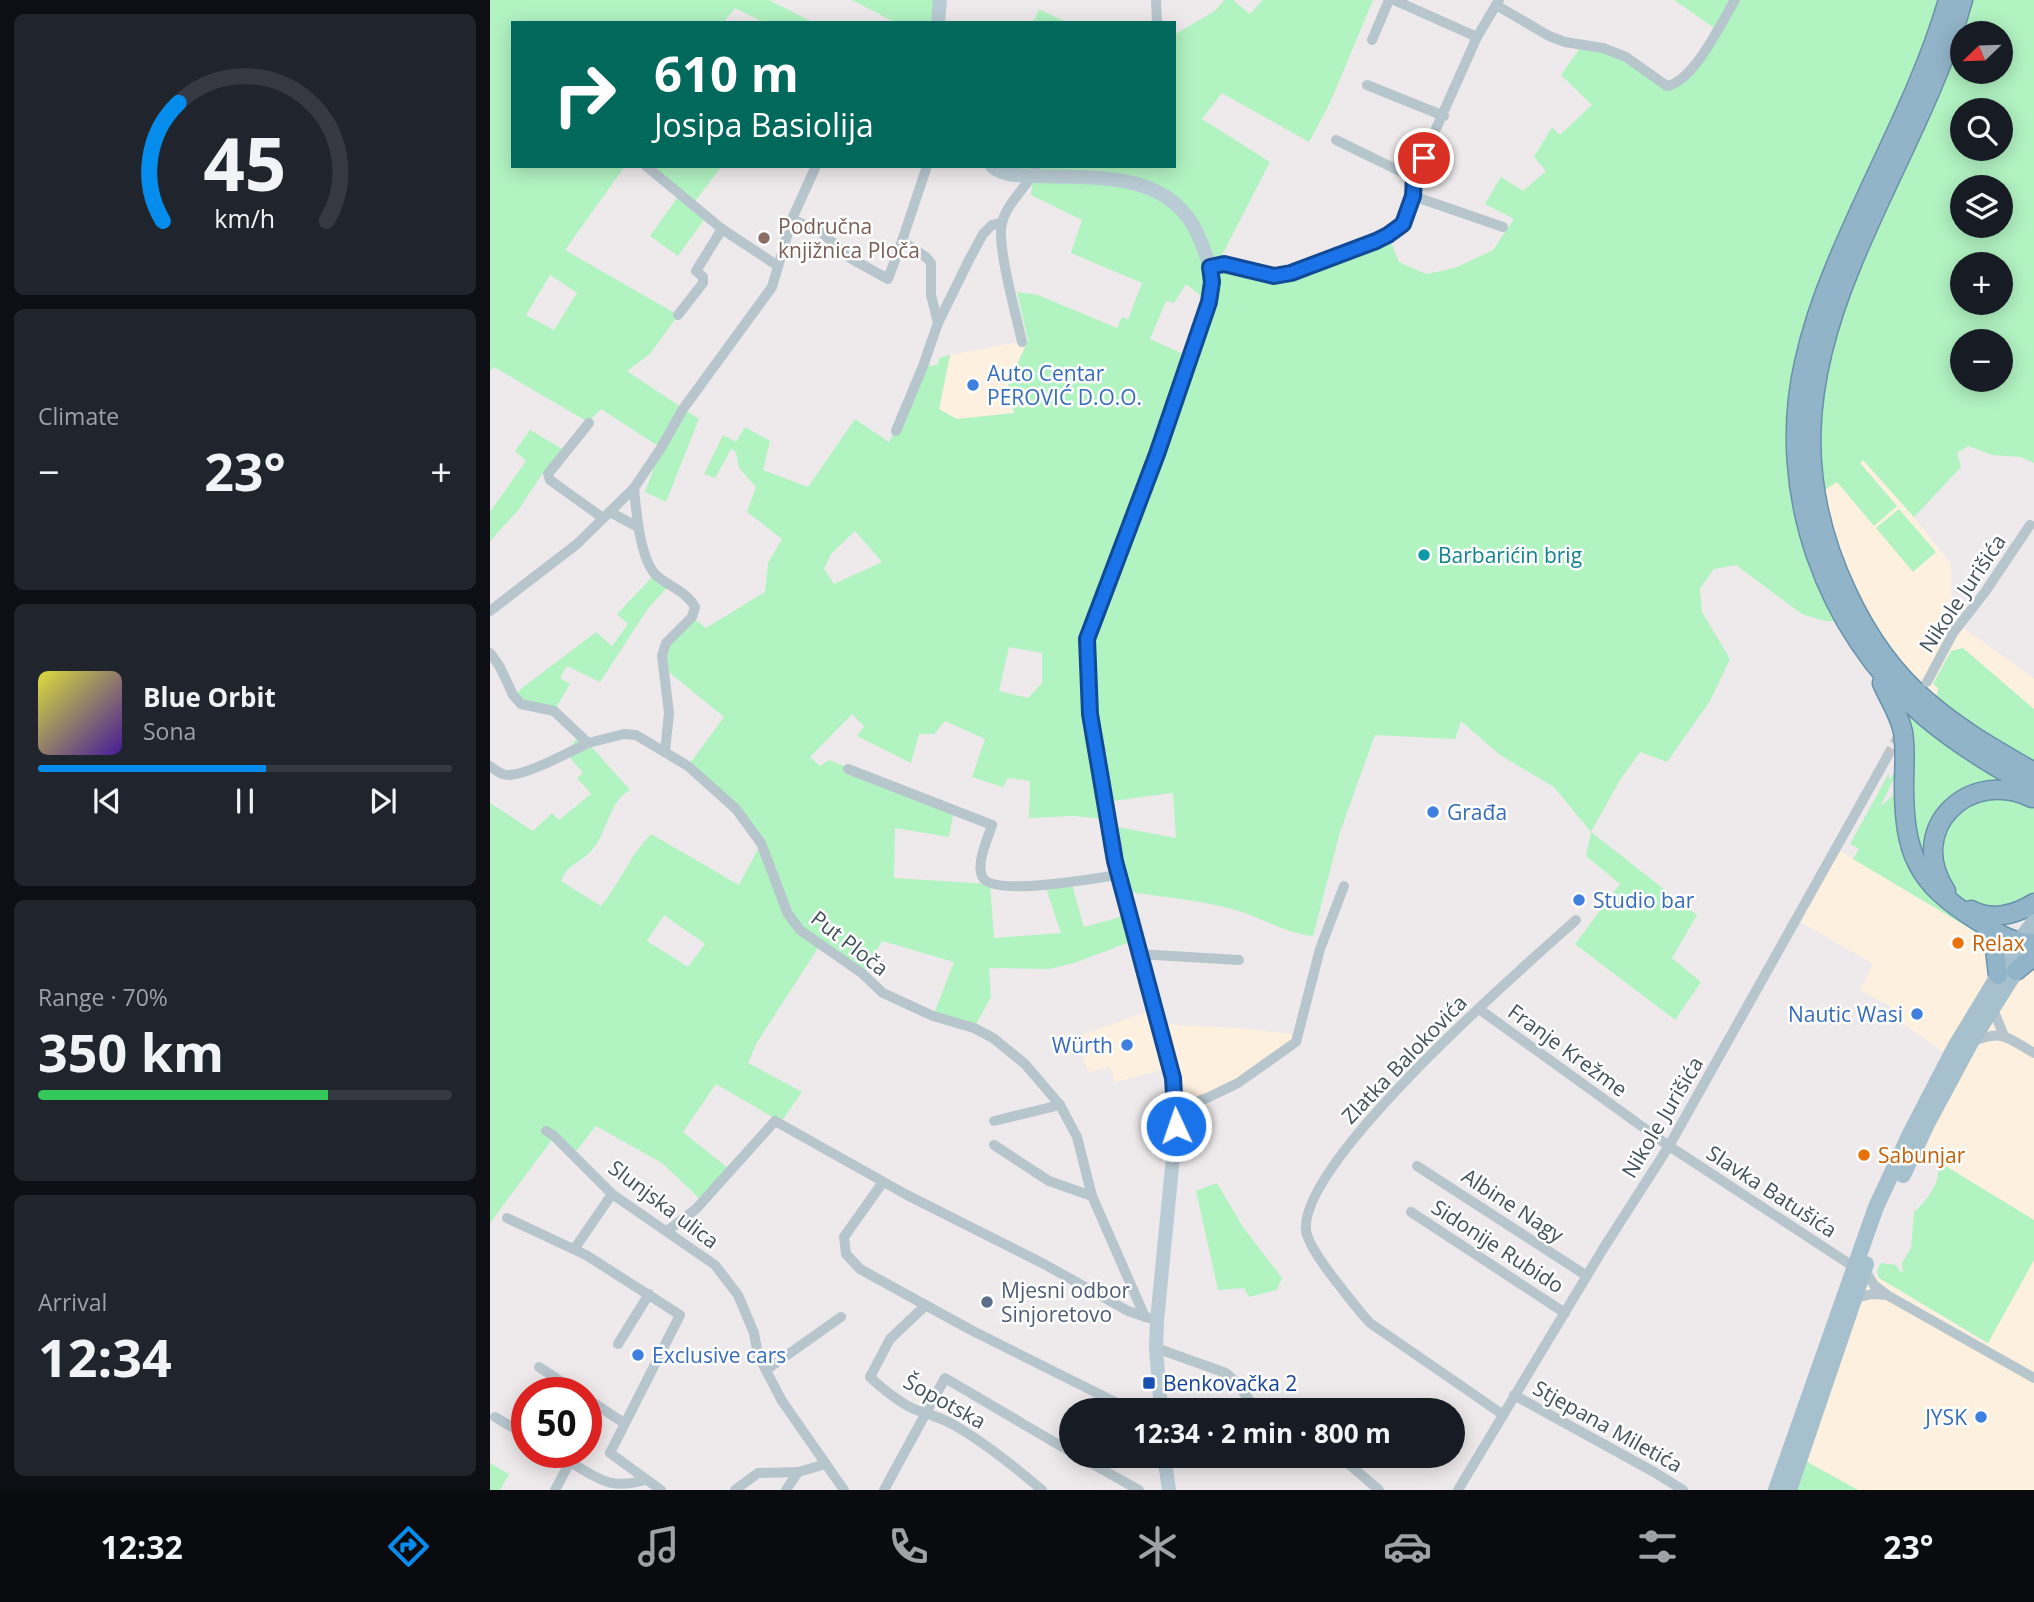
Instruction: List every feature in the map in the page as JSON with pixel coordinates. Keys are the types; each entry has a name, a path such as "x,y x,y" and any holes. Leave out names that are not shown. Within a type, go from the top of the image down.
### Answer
{"highway":[{"path":"1948,0 1928,61 1835,267 1818,311 1804,364 1799,400 1796,449 1799,486 1816,557 1839,610 1876,667 1892,686 1968,751 2034,789"},
{"path":"1963,0 1930,93 1850,267 1831,317 1819,360 1812,410 1810,447 1814,493 1828,545 1852,604 1898,672 1928,702 1975,737 2034,772"},
{"path":"1876,667 1896,709 1903,733 1905,819 1913,856 1941,896 1984,924 2029,942"},
{"path":"2034,799 2008,789 1990,789 1968,796 1949,809 1941,820 1936,834 1934,863 1948,894 1975,912 2001,916 2034,903"},
{"path":"1984,924 2007,973 2034,956"}],"main road":[{"path":"938,21 940,0"},
{"path":"996,168 1011,175 1034,171 1123,179 1149,187 1171,201 1194,226 1210,267 1212,282 1209,302 1157,454 1087,639 1090,714 1118,875 1173,1078 1176,1109 1151,1319 1160,1398"},
{"path":"1789,1490 1856,1298 1859,1268 1876,1207 1955,1046 2029,942 2034,922"},
{"path":"1776,1490 1859,1268 1927,1124 1971,1042 1993,1009 2007,973"},
{"path":"1166,1468 1169,1490"}],"street":[{"path":"1156,0 1157,21"},
{"path":"1372,40 1389,0"},
{"path":"1210,267 1224,264 1274,276 1291,273 1388,235 1403,224 1413,196 1414,178 1477,37 1498,2 1549,36 1565,42 1603,48 1626,57 1667,86 1674,85 1702,56 1735,0"},
{"path":"1399,1 1477,37"},
{"path":"1367,85 1444,116"},
{"path":"1336,140 1414,178"},
{"path":"648,168 722,229 778,266"},
{"path":"490,611 577,544 634,488 683,410 772,288 792,219 815,168"},
{"path":"792,219 822,233 850,258 888,279 926,168"},
{"path":"1022,342 1005,262 1002,223 1034,171"},
{"path":"1413,196 1503,227"},
{"path":"896,430 938,323 984,234 992,225 1002,223"},
{"path":"678,315 703,283 703,277 696,271 722,229"},
{"path":"902,241 927,258 931,264 931,295 938,323"},
{"path":"589,423 548,474 550,480 606,515 638,527"},
{"path":"634,488 638,527 655,574 682,592 695,607 692,617 666,643 662,656 669,713 665,752"},
{"name":"Nikole Jurišića","path":"1927,682 1953,633 1985,592 2030,525"},
{"path":"490,653 513,695 521,704 554,711 587,743"},
{"name":"Put Ploča","path":"490,765 509,776 587,743 624,734 636,736 688,765 736,809 761,843 788,914 800,930 863,974 883,993 933,1016 974,1028 993,1038 1025,1064 1060,1105 1077,1137 1092,1196 1151,1319"},
{"name":"Nikole Jurišića","path":"1458,1490 1502,1414 1669,1146 1887,757"},
{"path":"848,769 992,825 980,867 983,877 990,884 1035,885 1118,875"},
{"path":"1176,1109 1238,1083 1296,1042 1320,949 1344,886"},
{"name":"Zlatka Balokovića","path":"1502,1414 1370,1323 1310,1244 1306,1230 1308,1214 1317,1192 1353,1140 1402,1083 1576,920"},
{"path":"1138,954 1239,960"},
{"name":"Franje Krežme","path":"1479,1009 1669,1146"},
{"path":"1993,1009 2004,1036"},
{"path":"1971,1042 1990,1035 2004,1036 2034,1053"},
{"path":"994,1121 1060,1105"},
{"path":"667,1231 696,1209 775,1121 883,1182 1044,1264 1128,1311 1151,1319"},
{"name":"Slunjska ulica","path":"545,1131 553,1135 612,1194 715,1265 738,1295 754,1333 758,1354 782,1401 844,1490"},
{"path":"993,1145 1049,1181 1092,1196"},
{"name":"Slavka Batušića","path":"1669,1146 1859,1268 1887,1295 2034,1378"},
{"name":"Albine Nagy","path":"1417,1166 1587,1276"},
{"path":"883,1182 844,1237 846,1254 860,1269 971,1330 1107,1398"},
{"path":"575,1248 612,1194"},
{"name":"Sidonije Rubido","path":"1411,1212 1565,1313"},
{"path":"508,1217 575,1248 680,1315 610,1453 661,1490"},
{"path":"618,1344 649,1294"},
{"path":"1856,1298 1872,1294 1887,1295"},
{"name":"Šopotska","path":"926,1305 890,1339 870,1377 918,1411 960,1428 1042,1490"},
{"path":"766,1370 841,1317"},
{"path":"1156,1348 1226,1373 1248,1398"},
{"path":"539,1367 554,1377"},
{"path":"884,1490 945,1378 1059,1445"},
{"name":"Stjepana Miletića","path":"1514,1395 1683,1490"},
{"path":"602,1409 624,1423"},
{"path":"495,1417 511,1426"},
{"path":"735,1490 758,1473 798,1472 826,1464"},
{"path":"555,1490 567,1468"},
{"path":"581,1468 611,1485 627,1486 645,1480"},
{"path":"1100,1468 1139,1490"},
{"path":"1354,1468 1379,1490"},
{"path":"786,1490 798,1472"}],"shaded area":[{"path":"1028,340 1008,386 1014,413 957,419 939,409 950,355"},
{"path":"1863,460 1914,517 1951,564 1951,600 1959,625 2034,678 2034,780 1906,691 1809,500"},
{"path":"1837,849 1979,934 1995,949 1991,972 1944,1053 1890,1014 1894,1008 1860,990 1873,964 1797,920"},
{"path":"2034,942 2034,1220 1916,1148"},
{"path":"1154,1009 1159,1024 1292,1034 1296,1042 1238,1083 1176,1109 1165,1069 1115,1082 1110,1067 1088,1072 1076,1037"},
{"path":"2034,1260 2034,1490 1858,1490 1800,1458 1864,1269 1987,1343"}],"green space":[{"path":"490,0 769,0 810,21 761,21 735,8 725,21 511,21 511,168 624,168 565,250 678,315 650,354 627,371 699,419 666,502 645,492 661,448 601,409 588,422 494,367 490,371","holes":["550,275 577,293 554,330 526,315"]},
{"path":"852,0 936,0 932,21 892,21"},
{"path":"1224,0 1233,0 1250,14 1263,0 1373,0 1330,103 1309,142 1222,93 1202,119 1270,162 1222,255 1236,268 1274,276 1388,235 1399,262 1426,274 1455,268 1493,250 1514,219 1485,204 1501,177 1523,191 1546,171 1534,157 1552,127 1560,135 1592,105 1561,75 1582,45 1603,48 1674,85 1717,30 1674,0 2034,0 2034,463 2021,457 1992,455 1968,446 1957,453 1961,467 1914,517 1863,460 1860,463 1897,506 1874,526 1837,482 1809,500 1853,622 1825,621 1802,614 1736,565 1714,569 1700,588 1702,612 1730,659 1710,701 1667,762 1640,752 1620,780 1591,832 1554,787 1500,755 1461,721 1455,739 1375,735 1340,832 1313,936 1292,932 1219,906 1130,892 1118,827 1176,838 1173,793 1105,802 1107,819 1073,816 1029,818 1030,781 1008,778 1003,787 972,777 985,739 945,721 934,734 919,734 911,763 857,736 864,726 852,714 810,757 820,766 829,760 954,811 949,837 895,828 894,878 990,884 994,938 1061,933 1045,885 1071,881 1084,927 1128,915 1135,940 1074,963 1049,969 989,968 991,997 974,1028 933,1016 954,962 882,941 863,974 820,945 756,1044 748,1063 802,1092 781,1122 716,1084 683,1132 729,1169 700,1199 662,1163 596,1126 573,1155 554,1137 490,1223 490,803 533,831 552,813 559,820 591,794 577,778 583,773 566,753 577,738 553,714 513,695 596,632 612,646 628,624 617,614 655,574 669,585 647,610 600,682 567,666 560,678 570,684 554,711 588,743 630,790 617,802 592,850 567,871 561,881 601,906 651,834 739,885 761,843 688,766 724,717 664,668 662,656 692,617 706,628 765,592 768,563 782,539 747,512 756,487 739,468 736,452 731,449 715,478 704,474 723,435 736,442 745,427 770,441 763,470 808,487 855,419 889,442 928,366 938,365 939,358 950,355 939,409 957,419 1014,413 1008,386 1028,340 1017,292 1038,295 1117,328 1122,317 1128,320 1142,283 1071,253 1082,220 1031,195 1033,176 1000,168 1176,168 1176,34 1216,10","holes":["1186,284 1209,302 1190,357 1150,339 1166,301 1174,303","855,531 882,562 834,584 824,569 831,554","1009,647 1042,653 1042,683 1028,698 999,691","664,915 705,944 688,967 647,941"]},
{"path":"1039,9 1064,21 1034,21"},
{"path":"648,168 720,168 692,205 706,217 678,256 650,236 680,194"},
{"path":"530,430 564,450 542,474 519,509 490,541 490,512 526,461 515,451"},
{"path":"1899,509 1936,552 1913,572 1876,528"},
{"path":"1963,648 2034,709 2034,764 1959,716 1937,698 1938,688 1933,684 1951,651"},
{"path":"1897,699 2006,782 1967,790 1926,866 1913,834 1913,729 1909,726"},
{"path":"1900,766 1880,807 1899,790 1903,837 1916,879 1937,903 1979,934 1853,859 1859,849 1850,844 1889,773 1889,780"},
{"path":"1995,795 2034,806 2034,894 2022,901 1989,908 1968,902 1957,893 1949,882 1942,853 1948,825 1956,814 1969,805"},
{"path":"1591,832 1697,915 1672,958 1701,982 1675,1020 1575,944 1620,884 1586,856"},
{"path":"1939,1162 2034,1220 2034,1260 1988,1343 1879,1278 1877,1270 1881,1263 1896,1265 1900,1272 1903,1271 1902,1263 1911,1248 1914,1212 1932,1190 1938,1177"},
{"path":"1217,1183 1243,1227 1282,1278 1277,1290 1249,1297 1244,1288 1218,1290 1196,1191"},
{"path":"1800,1458 1858,1490 1789,1490"},
{"path":"490,1463 509,1474 500,1490 490,1490"}],"tunnel":[{"path":"1887,757 1916,704"}],"place":[{"name":"Područna knjižnica Ploča","path":"764,238"},
{"name":"Auto Centar PEROVIĆ D.O.O.","path":"973,385"},
{"name":"Barbarićin brig","path":"1424,555"},
{"name":"Građa","path":"1433,812"},
{"name":"Studio bar","path":"1579,900"},
{"name":"Relax","path":"1958,943"},
{"name":"Nautic Wasi","path":"1917,1014"},
{"name":"Würth","path":"1127,1045"},
{"name":"Sabunjar","path":"1864,1155"},
{"name":"Mjesni odbor Sinjoretovo","path":"987,1302"},
{"name":"Exclusive cars","path":"638,1355"},
{"name":"Benkovačka 2","path":"1149,1383"},
{"name":"JYSK","path":"1981,1417"}],"route":[{"path":"1176,1126 1173,1078 1115,861 1090,714 1087,639 1191,357 1209,302 1212,282 1210,267 1224,264 1274,276 1291,273 1388,235 1403,224 1413,196 1414,178 1424,158"}]}
